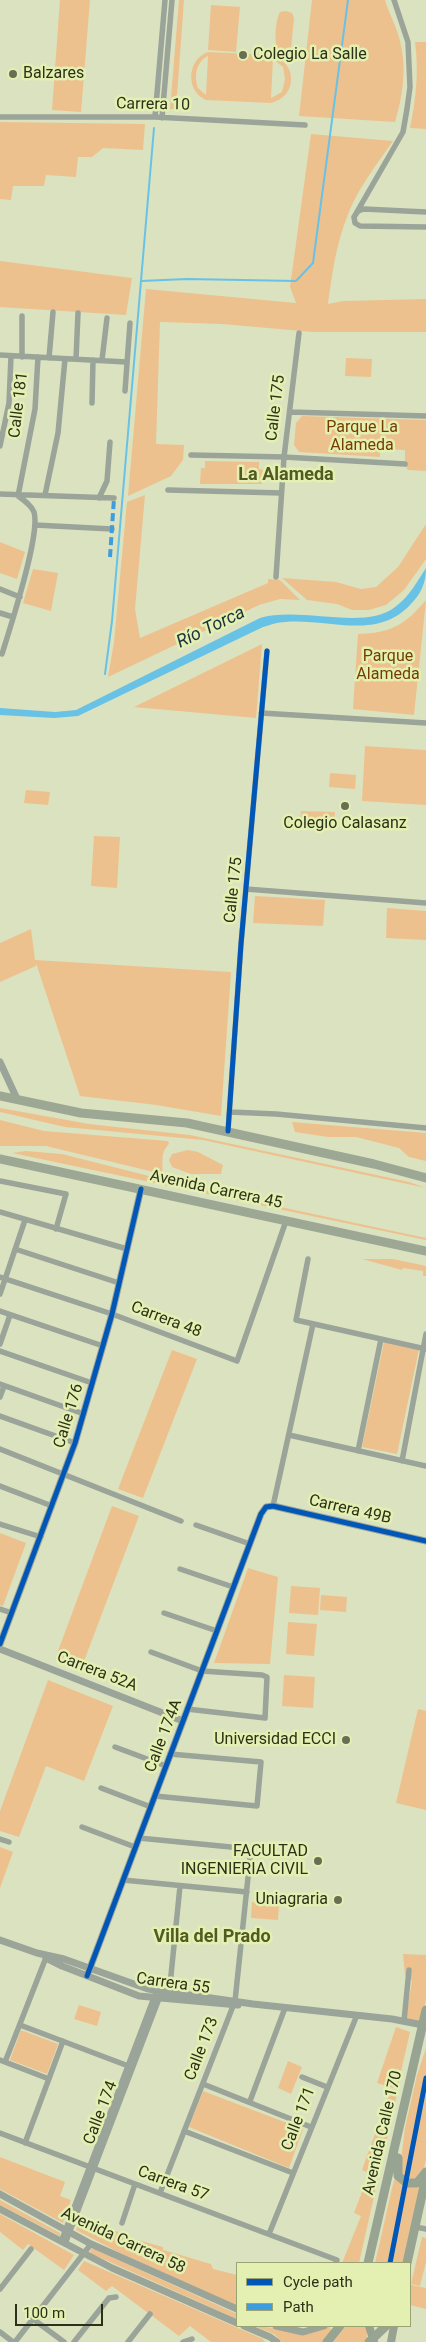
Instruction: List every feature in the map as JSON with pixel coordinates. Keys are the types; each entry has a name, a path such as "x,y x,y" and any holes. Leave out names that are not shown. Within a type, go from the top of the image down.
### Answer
{"highway":[{"path":"0,1096 80,1113 153,1119 228,1131 426,1178"},
{"name":"Avenida Carrera 45","path":"0,1159 426,1251"}],"main road":[{"path":"424,2029 426,2010"},
{"name":"Avenida Calle 170","path":"369,2262 424,2029"},
{"path":"401,2126 397,2166 398,2176 406,2183 412,2184 420,2180 426,2172"},
{"path":"407,2262 426,2178"},
{"path":"327,2342 339,2327"},
{"path":"369,2327 372,2341"},
{"path":"372,2341 385,2327"},
{"path":"391,2342 394,2327"}],"street":[{"path":"159,117 165,0"},
{"path":"159,117 172,0"},
{"path":"394,0 408,42 410,87 403,132 354,217 355,223 360,226 426,227"},
{"name":"Carrera 10","path":"0,118 159,117 306,125"},
{"path":"354,217 358,211 364,209 426,212"},
{"name":"Calle 181","path":"49,358 53,312"},
{"path":"76,359 78,313"},
{"path":"22,316 22,357"},
{"path":"102,360 106,318"},
{"path":"125,391 130,323"},
{"name":"Calle 175","path":"276,577 284,457 299,333"},
{"path":"0,355 126,362"},
{"path":"0,446 9,404 11,356"},
{"name":"Calle 181","path":"18,496 36,409 38,357"},
{"path":"45,495 58,433 65,359"},
{"path":"92,403 93,360"},
{"path":"290,412 426,416"},
{"path":"99,498 107,481 110,442"},
{"path":"191,455 284,457 405,464"},
{"path":"168,490 281,493"},
{"path":"0,494 114,498"},
{"path":"2,654 20,597 35,525 33,511 29,504 18,496"},
{"path":"35,525 112,529"},
{"path":"0,589 20,597"},
{"path":"0,613 13,617"},
{"name":"Calle 175","path":"228,1131 246,889 267,651"},
{"path":"261,713 426,723"},
{"path":"246,889 426,904"},
{"path":"0,1062 17,1099"},
{"path":"230,1112 276,1114 426,1128"},
{"path":"0,1181 66,1194 56,1229"},
{"name":"Calle 176","path":"0,1644 41,1537 84,1414 112,1314 141,1189"},
{"path":"0,1212 127,1249"},
{"path":"0,1294 2,1277 15,1249 25,1220"},
{"name":"Carrera 48","path":"2,1277 112,1314 237,1361 286,1221"},
{"path":"15,1249 119,1283"},
{"path":"308,1259 296,1320 425,1348"},
{"path":"0,1312 103,1346"},
{"path":"0,1344 10,1315"},
{"name":"Calle 174A","path":"88,1972 261,1514 270,1506 289,1435 313,1324"},
{"path":"402,1461 425,1348 426,1334"},
{"path":"358,1451 381,1339"},
{"path":"0,1351 92,1383"},
{"path":"0,1397 2,1385 84,1414"},
{"path":"0,1416 75,1443"},
{"path":"289,1435 426,1466"},
{"path":"0,1449 181,1521"},
{"path":"0,1486 52,1506"},
{"name":"Carrera 49B","path":"270,1506 426,1541"},
{"path":"0,1524 41,1537"},
{"path":"196,1525 250,1544"},
{"path":"180,1570 233,1588"},
{"path":"0,1609 12,1614"},
{"path":"164,1613 217,1631"},
{"name":"Carrera 52A","path":"0,1649 183,1721"},
{"path":"151,1652 202,1671 262,1675 267,1678 265,1718 188,1709"},
{"path":"115,1747 166,1766"},
{"path":"155,1796 257,1806 260,1762 170,1754"},
{"path":"101,1788 151,1807"},
{"path":"82,1827 136,1847"},
{"name":"Calle 173","path":"139,1838 251,1849 234,2003 160,2194"},
{"path":"0,1839 9,1842"},
{"path":"123,1880 247,1892"},
{"path":"169,1996 180,1886"},
{"name":"Carrera 55","path":"0,1940 157,1995 357,2015 404,2021 424,2029"},
{"path":"46,1957 20,2025 2,2061 49,2079"},
{"path":"404,2021 410,1970"},
{"name":"Calle 174","path":"63,2243 157,1995"},
{"path":"250,2101 285,2008"},
{"name":"Calle 171","path":"269,2234 326,2087 357,2015"},
{"path":"20,2025 130,2067"},
{"path":"25,2143 63,2041"},
{"path":"302,2077 326,2087"},
{"path":"202,2084 250,2101 311,2127"},
{"path":"184,2131 293,2173"},
{"name":"Carrera 57","path":"0,2133 269,2234 337,2262"},
{"path":"122,2223 136,2184"},
{"name":"Avenida Carrera 58","path":"0,2194 91,2244 236,2309"},
{"name":"Avenida Carrera 58","path":"0,2208 83,2254 236,2323"},
{"path":"416,2227 426,2229"},
{"path":"0,2332 14,2342 91,2244"},
{"path":"0,2289 30,2249"},
{"path":"74,2342 109,2298 116,2297"},
{"path":"128,2342 150,2314"},
{"path":"33,2319 64,2342"},
{"path":"247,2327 270,2336 277,2342"},
{"path":"280,2327 303,2332 320,2327"},
{"path":"183,2342 192,2340"}],"green space":[{"path":"60,0 90,0 81,112 52,110"},
{"path":"179,0 184,0 176,109 170,109"},
{"path":"312,0 385,0 399,36 404,71 402,92 395,122 299,116"},
{"path":"211,5 240,7 236,52 208,50"},
{"path":"280,12 292,13 294,18 291,49 284,53 278,51 276,32"},
{"path":"415,42 426,42 426,129 410,128 416,85"},
{"path":"208,52 273,55 287,65 291,80 290,88 280,100 271,103 206,100 194,90 191,75 196,61","holes":["208,56 206,95 198,88 196,74 201,62","273,59 283,67 285,79 282,92 271,98"]},
{"path":"0,122 145,124 143,150 103,148 92,157 78,157 76,177 46,175 44,186 13,186 11,200 0,199"},
{"path":"311,134 393,141 362,187 347,217 337,249 328,304 343,301 426,299 426,332 313,332 222,324 160,322 156,444 184,445 183,460 171,476 128,496 146,289 296,303 290,287"},
{"path":"0,261 132,278 126,315 0,307"},
{"path":"346,358 372,359 371,377 345,376"},
{"name":"Parque La Alameda","path":"302,416 426,420 426,471 408,470 405,465 405,450 380,449 380,457 299,452 294,445 296,423"},
{"path":"205,461 259,462 259,469 263,470 262,484 200,484 201,468 205,468"},
{"path":"145,495 135,609 140,638 268,583 268,579 280,580 300,600 280,599 259,605 108,677 114,642 127,502"},
{"path":"426,524 426,559 404,590 386,605 369,610 352,610 337,604 307,600 282,578 336,582 361,589 376,587 398,567"},
{"path":"0,542 25,552 17,579 0,573"},
{"path":"33,569 58,573 51,611 23,603"},
{"name":"Parque Alameda","path":"426,600 414,715 353,709 358,634 380,632 397,626 411,616"},
{"path":"262,644 256,718 134,707"},
{"path":"365,746 426,750 426,805 362,801"},
{"path":"330,773 356,775 355,789 329,787"},
{"path":"26,790 50,792 48,805 24,803"},
{"path":"301,811 335,812 334,822 300,820"},
{"path":"94,836 120,837 117,888 91,886"},
{"path":"255,896 325,900 323,926 253,923"},
{"path":"387,908 426,911 426,940 386,938"},
{"path":"31,929 35,960 231,972 221,1116 156,1105 80,1096 36,963 36,966 0,982 0,943"},
{"path":"0,1108 89,1124 190,1135 409,1182 426,1188 203,1140 65,1127 0,1112"},
{"path":"0,1120 44,1131 168,1141 169,1144 163,1155 162,1174 46,1146 0,1146"},
{"path":"292,1122 426,1133 426,1161 409,1157 399,1148 356,1137 328,1137 295,1132"},
{"path":"188,1150 198,1152 223,1165 221,1174 191,1174 172,1167 169,1160 172,1154"},
{"path":"26,1151 62,1154 224,1195 426,1238 426,1240 12,1153"},
{"path":"362,1259 393,1259 426,1266 426,1276 423,1276 423,1271 403,1268 402,1270"},
{"path":"384,1342 419,1349 397,1454 362,1447"},
{"path":"172,1350 197,1359 143,1498 118,1489"},
{"path":"112,1506 139,1516 81,1669 55,1659"},
{"path":"0,1533 26,1543 3,1606 0,1605"},
{"path":"248,1568 278,1577 270,1664 214,1663"},
{"path":"291,1586 320,1588 318,1615 289,1613"},
{"path":"321,1595 347,1597 346,1612 320,1610"},
{"path":"288,1622 317,1624 314,1656 286,1654"},
{"path":"284,1675 315,1677 313,1708 282,1706"},
{"path":"48,1680 113,1706 84,1781 46,1766 19,1837 0,1831 0,1811"},
{"path":"418,1709 426,1711 426,1810 396,1803"},
{"path":"0,1847 13,1852 0,1888"},
{"path":"252,1902 279,1904 278,1920 251,1918"},
{"path":"403,1954 426,1955 426,2000 421,2023 406,2019 412,1981 405,1975"},
{"path":"79,2005 101,2012 97,2026 74,2019"},
{"path":"396,2027 410,2032 397,2089 377,2083"},
{"path":"21,2030 58,2044 47,2074 10,2060"},
{"path":"426,2048 426,2158 424,2169 414,2180 403,2178 400,2168 405,2128 417,2075"},
{"path":"288,2061 302,2067 291,2094 278,2088"},
{"path":"391,2089 398,2090 359,2262 342,2262 361,2216 354,2213 369,2173 362,2170"},
{"path":"203,2091 303,2129 289,2168 189,2127"},
{"path":"0,2157 65,2182 60,2196 71,2200 63,2223 0,2189"},
{"path":"397,2179 408,2187 421,2184 405,2262 375,2262 394,2180"},
{"path":"0,2200 60,2233 60,2236 0,2205"},
{"path":"0,2214 74,2255 64,2270 28,2244 23,2250 0,2232"},
{"path":"81,2218 104,2228 130,2235 130,2238 163,2247 163,2250 211,2264 213,2269 236,2275 236,2306 120,2253 76,2230"},
{"path":"422,2237 426,2238 426,2262 420,2286 411,2284"},
{"path":"91,2249 236,2314 236,2319 90,2253"},
{"path":"84,2261 263,2339 265,2342 211,2342 190,2326 179,2336 112,2286 106,2291 78,2270"},
{"path":"411,2285 426,2288 426,2309 411,2305"},
{"path":"256,2327 300,2333 326,2327 332,2330 323,2342 282,2342 274,2334"},
{"path":"345,2327 367,2327 367,2339 364,2342 333,2342"}],"water":[{"path":"426,568 424,583 414,601 397,616 382,622 367,625 301,622 277,623 263,627 78,716 54,718 0,715 0,708 55,712 76,710 260,618 276,615 294,615 350,618 382,614 395,607 404,599"}],"waterway":[{"path":"141,281 187,279 296,281 313,263 348,0"},
{"path":"105,674 112,621 154,128"}],"marked path":[{"path":"110,557 114,498"}],"cycle path":[{"path":"228,1131 241,944 267,651"},
{"path":"0,1644 75,1443 112,1314 141,1189"},
{"path":"87,1976 261,1514 266,1507 273,1506 426,1541"},
{"path":"390,2262 426,2078"}],"place":[{"name":"Colegio La Salle","path":"243,55"},
{"name":"Balzares","path":"13,74"},
{"name":"Colegio Calasanz","path":"345,806"},
{"name":"Universidad ECCI","path":"346,1740"},
{"name":"FACULTAD INGENIERIA CIVIL","path":"318,1861"},
{"name":"Uniagraria","path":"338,1900"}],"district":[{"name":"La Alameda","path":"286,475"},
{"name":"Villa del Prado","path":"212,1937"}],"water label":[{"name":"Río Torca","path":"211,628"}]}
